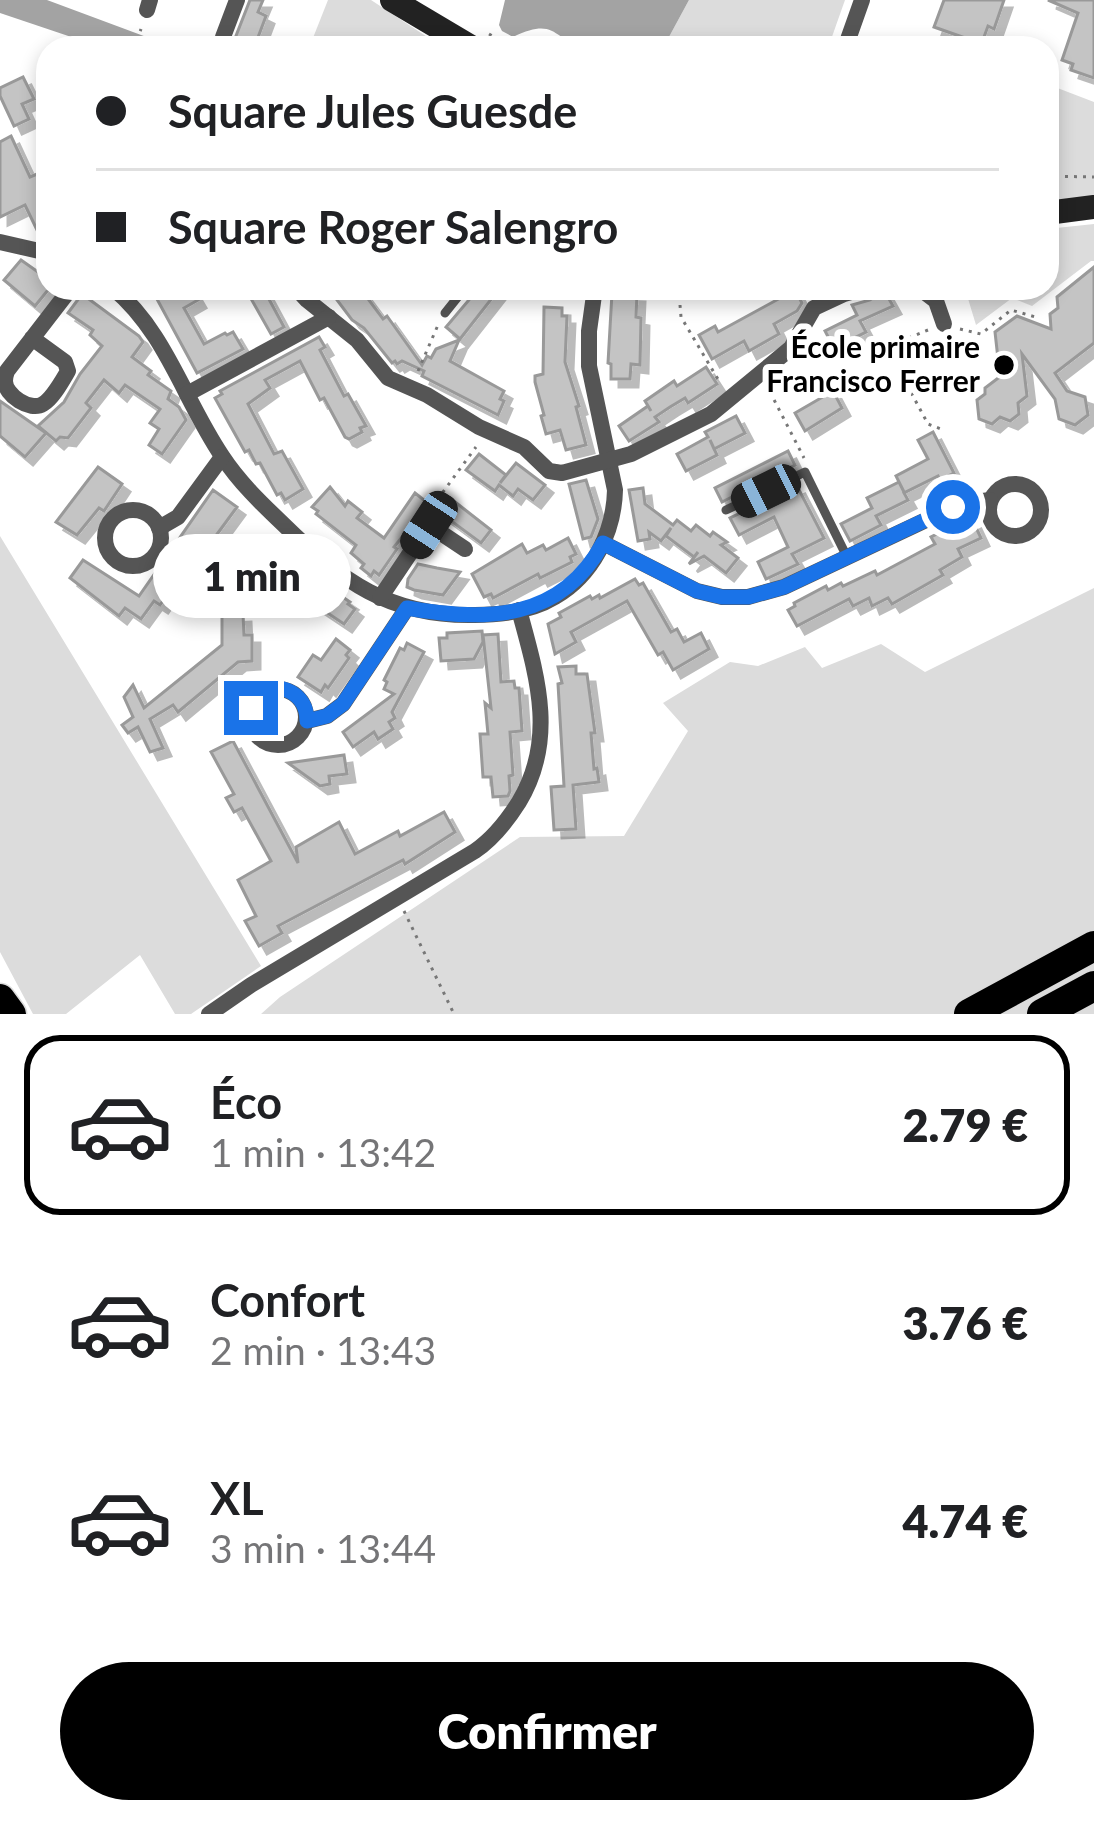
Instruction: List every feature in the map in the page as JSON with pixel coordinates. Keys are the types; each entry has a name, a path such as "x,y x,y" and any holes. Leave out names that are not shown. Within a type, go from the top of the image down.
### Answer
{"highway":[{"path":"969,1014 1094,946"},
{"path":"1042,1014 1094,986"},
{"path":"0,1000 10,1014"}],"street":[{"path":"224,36 237,0"},
{"path":"392,0 453,36"},
{"path":"849,36 862,0"},
{"path":"1059,211 1094,207"},
{"path":"0,242 36,250"},
{"path":"32,338 61,300"},
{"path":"125,300 146,320 222,457 315,555 380,598 407,608 461,615 544,603 585,571 603,543 615,490 590,366 593,300"},
{"path":"310,300 362,345 385,375 524,447 554,472 610,461 703,418 797,341 808,315 831,300"},
{"path":"935,300 944,324"},
{"path":"187,394 329,317"},
{"path":"160,528 178,517 222,457"},
{"path":"603,543 697,591 730,598 757,596 960,504 990,500"},
{"path":"380,598 429,525 465,549"},
{"path":"307,721 327,716 343,704 407,608"},
{"path":"209,1014 237,1002 495,835 532,777 542,735 542,705 519,610"}],"lane":[{"path":"445,314 456,300"},
{"path":"727,510 805,472 847,557"}],"path":[{"path":"138,36 141,28"},
{"path":"1059,176 1094,177"},
{"path":"684,300 681,317 730,399"},
{"path":"941,429 928,424 900,372 906,339 944,324 981,334 1011,310 1039,318"},
{"path":"411,388 445,314"},
{"path":"761,374 804,456 805,472"},
{"path":"429,525 427,513 488,432"},
{"path":"398,898 454,1014"}],"shaded area":[{"path":"0,0 47,0 144,36 68,36 0,13"},
{"path":"328,0 371,0 426,36 314,36"},
{"path":"505,0 689,0 670,36 560,36 538,29 511,36 499,25"},
{"path":"689,0 845,0 832,36 670,36"},
{"path":"1059,89 1094,102 1094,196 1059,200"},
{"path":"1094,224 1094,261 1059,285 1059,228"},
{"path":"968,300 1009,300 976,325"},
{"path":"0,536 261,966 191,1014 175,1014 140,955 66,1014 33,1014 0,952"},
{"path":"1094,588 1094,1014 261,1014 520,837 624,836 688,731 663,703 730,662 758,666 805,647 822,668 881,644 925,672"}],"building":[{"path":"250,0 263,0 258,12 266,16 258,36 236,36"},
{"path":"944,0 1004,0 994,29 988,26 984,36 960,36 934,27"},
{"path":"1048,0 1094,0 1094,78 1071,70 1073,64 1062,60 1078,13"},
{"path":"23,77 34,99 22,104 29,119 14,126 0,88"},
{"path":"11,136 30,177 36,174 36,228 25,205 0,217 0,142"},
{"path":"21,260 36,271 36,300 40,300 35,306 4,280"},
{"path":"1094,267 1094,343 1055,373 1067,391 1085,397 1088,415 1075,425 1059,419 1055,399 1022,354 1027,396 1018,403 1019,414 1010,421 1000,417 992,424 979,419 977,400 1014,366 998,359 995,332 1017,316 1051,329 1050,314 1058,308 1059,295"},
{"path":"78,300 90,300 143,342 132,357 171,391 168,399 186,420 162,454 149,445 159,429 150,423 160,409 125,385 119,393 104,380 86,403 91,408 68,438 56,441 38,426 64,402 102,346 90,335 93,330 68,313"},
{"path":"157,300 198,300 184,308 204,344 233,332 243,349 197,373"},
{"path":"252,300 269,300 284,327 271,334"},
{"path":"337,300 369,300 383,319 387,316 422,365 436,349 459,340 450,361 504,391 498,415 422,376 424,371 402,361 392,363"},
{"path":"469,300 491,300 460,339 446,327"},
{"path":"612,300 637,300 640,365 631,364 630,379 611,379"},
{"path":"777,300 802,303 774,324 779,334 749,351 744,341 712,359 699,335 715,326 718,332"},
{"path":"890,300 893,306 860,321 866,332 834,348 825,331 857,315 852,305"},
{"path":"544,307 562,308 562,316 567,316 565,362 586,445 566,450 560,430 546,434 535,382 535,376 543,374"},
{"path":"319,337 325,347 320,350 344,396 348,394 366,426 349,439 345,437 300,361 265,380 270,388 248,404 274,454 282,451 303,489 285,500 281,493 277,495 260,463 256,464 249,450 245,452 215,398"},
{"path":"706,367 717,384 688,403 685,398 670,407 655,417 659,422 629,441 619,426 674,381 677,386"},
{"path":"833,391 842,408 805,431 795,413"},
{"path":"0,401 46,433 25,457 0,436"},
{"path":"736,416 745,433 714,449 717,455 686,471 677,454"},
{"path":"933,432 954,473 904,493 908,500 876,516 881,525 850,541 841,524 872,508 867,498 899,482 896,476 928,459 918,440"},
{"path":"788,451 795,465 722,502 715,488"},
{"path":"479,454 506,475 500,483 516,463 545,485 533,500 518,489 513,496 499,485 495,491 466,470"},
{"path":"98,467 122,484 104,511 99,508 77,535 56,522"},
{"path":"586,480 598,519 591,537 583,539 569,484"},
{"path":"797,486 824,538 792,554 798,564 766,579 758,562 788,547 774,517 739,535 730,518"},
{"path":"330,487 345,506 348,501 362,512 357,518 384,538 415,493 429,504 394,547 379,575 374,571 371,576 361,568 364,564 351,553 356,545 312,507"},
{"path":"643,488 645,504 673,525 677,520 691,531 696,525 727,542 721,545 738,558 726,573 704,556 689,564 698,552 694,557 666,536 671,528 661,541 649,532 650,539 638,541 629,490"},
{"path":"213,490 237,507 212,541 216,544 206,558 198,552 160,605 154,601 141,619 125,608 119,616 70,578 83,560 139,596"},
{"path":"450,498 491,530 481,543 439,512"},
{"path":"963,521 965,525 973,521 981,538 958,549 962,557 940,570 943,575 892,604 888,598 872,606 869,598 853,606 849,599 797,626 788,610 794,603 826,586 828,590 843,586 875,571 877,575 935,544 931,537"},
{"path":"568,538 576,554 570,557 572,562 493,598 491,594 484,597 472,574 522,544 527,553 543,545 546,550"},
{"path":"269,552 275,557 278,553 350,602 355,609 344,624 259,567"},
{"path":"418,564 460,572 443,595 414,590 407,587 408,579"},
{"path":"635,579 643,583 671,632 677,629 684,642 701,633 709,649 673,670 663,652 658,655 627,601 571,632 576,642 555,654 548,624 561,617 559,613"},
{"path":"243,614 244,635 252,635 252,661 238,662 178,712 173,705 150,719 163,748 150,752 138,727 128,733 122,725 133,717 124,697 133,685 144,708 222,645 222,615"},
{"path":"482,631 483,642 474,659 441,661 439,638 447,638 447,633"},
{"path":"498,634 501,682 514,681 519,688 522,731 510,732 513,775 509,776 508,796 493,797 491,777 483,777 480,734 488,734 485,703 491,708 483,635"},
{"path":"336,639 350,650 349,658 321,692 298,677 313,655 321,660"},
{"path":"407,643 424,652 392,712 393,729 378,739 374,732 353,747 343,732 394,694 384,689 384,680"},
{"path":"576,666 576,674 587,674 599,782 573,785 576,829 554,830 551,787 564,786 558,667"},
{"path":"233,741 298,863 296,847 339,822 355,854 444,812 455,832 405,864 403,860 278,926 282,933 259,946 245,921 256,916 238,880 271,861 242,808 234,812 226,798 234,794 211,752"},
{"path":"344,755 347,774 329,776 330,784 320,786 288,763"}],"place":[{"name":"École primaire Francisco Ferrer","path":"1004,365"}],"route":[{"path":"251,708 260,695 280,688 298,697 307,721 327,716 349,697 407,608 484,615 544,603 578,579 603,543 697,591 748,597 784,587 953,507"}]}
